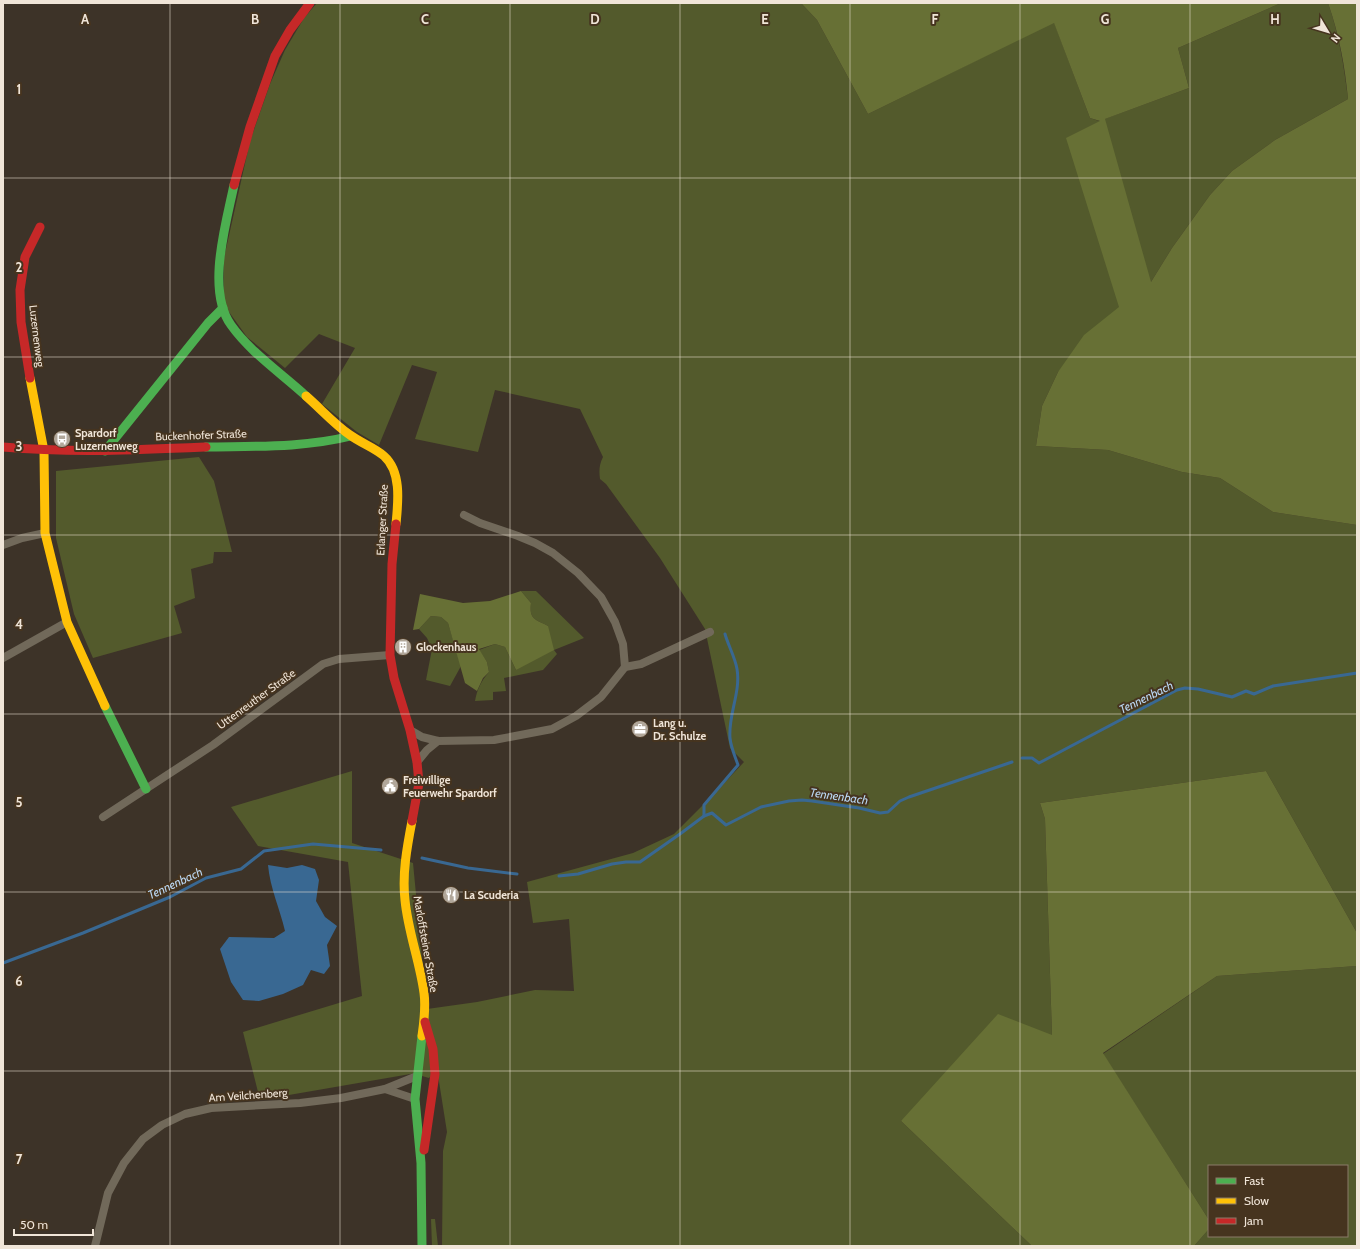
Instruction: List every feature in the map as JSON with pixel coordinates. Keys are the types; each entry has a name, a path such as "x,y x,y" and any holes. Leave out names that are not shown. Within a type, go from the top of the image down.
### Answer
{"main road":[{"name":"Erlanger Straße","path":"310,3 290,30 275,56 266,78 238,169 223,237 219,265 219,287 223,308 230,324 251,347 334,422 351,436 384,456 390,463 396,478 398,498 392,564 390,655 394,678 410,730"},
{"name":"Luzernenweg","path":"40,227 25,256 20,290 21,322 33,398 44,451 44,533 67,622"},
{"path":"105,451 208,323 223,308"},
{"name":"Buckenhofer Straße","path":"3,447 44,451 105,451 314,444 351,436"},
{"path":"67,622 146,789"},
{"name":"Marloffsteiner Straße","path":"410,730 417,762 419,783 407,848 405,867 405,900 424,994 424,1020 415,1099 419,1149 422,1163"},
{"name":"Marloffsteiner Straße","path":"422,1163 434,1090 435,1058 430,1034 424,1020"},
{"path":"415,1099 428,1096 434,1090 430,1081 417,1076"},
{"path":"422,1163 422,1246"}],"street":[{"path":"464,515 485,525 535,543 553,553 578,573 602,597 615,622 623,644 625,667"},
{"path":"3,544 44,533"},
{"path":"3,658 67,622"},
{"path":"410,730 422,737 438,741 494,740 552,729 576,716 601,696 625,667 641,664 710,632"},
{"name":"Uttenreuther Straße","path":"103,817 213,745 323,664 339,659 390,655"},
{"path":"417,762 427,750 438,741"},
{"name":"Am Veilchenberg","path":"95,1246 108,1193 124,1163 143,1139 162,1125 185,1114 211,1108 300,1103 341,1098 385,1089 417,1076"},
{"name":"Am Veilchenberg","path":"385,1089 415,1099"}],"green space":[{"path":"317,3 801,3 817,20 868,114 1054,22 1090,118 1099,121 1189,88 1178,48 1281,3 1328,3 1341,50 1348,99 1275,140 1232,171 1210,195 1172,248 1151,282 1058,372 1042,406 1036,446 1108,450 1182,472 1220,478 1273,512 1357,525 1357,933 1266,771 1040,803 1045,819 1052,1036 901,1121 1032,1246 442,1246 443,1151 447,1132 437,1069 429,1078 422,1076 422,1072 260,1100 243,1032 362,996 348,862 258,846 231,807 352,771 352,843 413,863 427,1009 477,1002 535,990 574,991 569,919 533,923 527,882 633,853 674,834 744,762 730,748 705,629 660,558 606,484 600,479 599,473 603,457 580,409 495,390 478,452 415,439 437,372 412,365 379,445 357,432 322,404 355,348 319,334 285,368 247,337 224,305 224,258 250,141 270,84 285,50 304,18"},
{"path":"801,3 1281,3 1178,48 1189,88 1105,119 1151,282 1172,248 1210,195 1232,171 1275,140 1348,99 1341,50 1328,3 1357,3 1357,525 1273,512 1220,478 1182,472 1108,450 1036,446 1042,406 1058,372 1084,335 1119,307 1066,138 1100,121 1090,118 1054,23 868,114 817,20"},
{"path":"199,457 214,481 232,552 214,552 213,563 191,569 195,598 174,606 182,633 93,658 74,614 56,538 56,471"},
{"path":"521,591 536,591 584,638 554,650 557,654 543,670 504,678 506,691 493,692 493,700 475,701 480,686 489,672 487,662 479,650 495,644 505,647 516,670 548,626 536,620 532,616 531,603"},
{"path":"521,591 531,603 532,616 536,620 548,626 554,650 516,670 505,647 495,644 479,649 487,662 489,672 483,678 477,691 465,683 448,623 441,617 431,616 419,629 413,630 420,594 463,603 490,601"},
{"path":"431,616 441,617 448,623 461,666 450,686 426,680 432,649 427,638 419,629"},
{"path":"1266,771 1357,933 1357,966 1217,976 1103,1053 1208,1218 1208,1230 1194,1246 1032,1246 901,1121 998,1014 1052,1035 1045,819 1040,803"},
{"path":"1357,966 1357,1246 1194,1246 1208,1230 1208,1237 1348,1237 1348,1165 1208,1165 1208,1218 1103,1054 1217,976"},
{"path":"431,1219 435,1219 438,1246 432,1246"}],"water":[{"path":"268,865 287,868 302,865 315,869 319,880 316,901 325,917 337,926 327,945 330,966 324,974 311,970 303,985 283,994 259,1001 243,1000 231,982 220,949 229,937 274,938 285,931 271,882"}],"waterway":[{"path":"704,816 704,805 738,765 730,738 731,721 738,678 735,660 725,634"},
{"name":"Tennenbach","path":"1022,758 1032,758 1039,763 1177,690 1185,688 1198,689 1232,697 1246,691 1254,694 1273,686 1357,673"},
{"name":"Tennenbach","path":"559,876 578,874 612,864 640,862 704,816 712,813 726,825 761,807 789,801 802,800 859,808 880,813 888,812 900,801 909,797 1012,762"},
{"name":"Tennenbach","path":"3,963 83,933 170,897 206,878 241,869 264,851 313,844 381,850"},
{"name":"Tennenbach","path":"422,858 468,868 517,874"}],"traffic: fast":[{"path":"234,185 220,256 220,294 224,311 231,325 247,344 306,396"},
{"path":"105,451 208,323 223,308"},
{"path":"206,447 315,443 351,436"},
{"path":"105,706 146,789"},
{"path":"422,1036 415,1099 421,1163 422,1246"}],"traffic: slow":[{"path":"30,378 44,451 45,533 67,622 105,706"},
{"path":"306,396 344,431 380,453 390,463 394,470 398,488 396,524"},
{"path":"412,821 408,841 404,890 409,924 425,998 422,1036"}],"traffic: jam":[{"path":"234,185 250,127 275,56 290,30 310,3"},
{"path":"30,378 21,322 20,290 25,257 40,227"},
{"path":"3,447 54,450 130,450 206,447"},
{"path":"396,524 392,564 390,655 394,678 410,730 417,762 419,783 412,821"},
{"path":"424,1150 435,1074 433,1049 425,1022"}],"place":[{"name":"Spardorf Luzernenweg","path":"62,439"},
{"name":"Glockenhaus","path":"403,647"},
{"name":"Lang u. Dr. Schulze","path":"640,729"},
{"name":"Freiwillige Feuerwehr Spardorf","path":"390,786"},
{"name":"La Scuderia","path":"451,895"}]}
